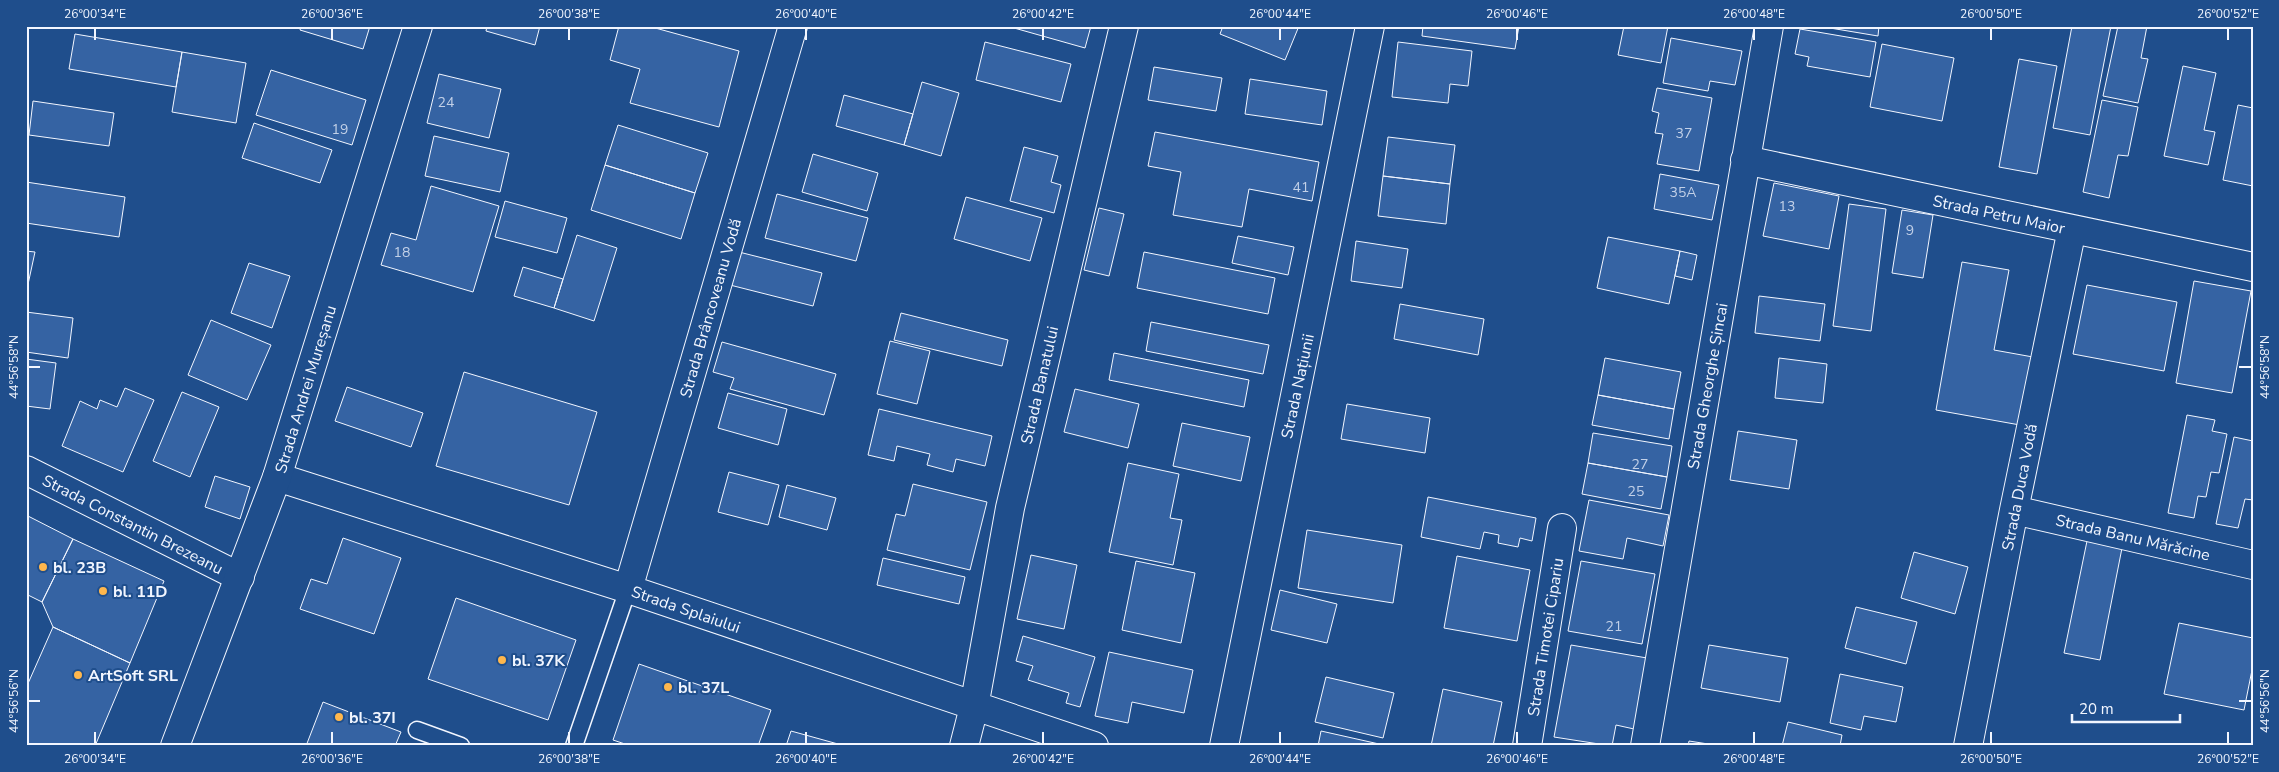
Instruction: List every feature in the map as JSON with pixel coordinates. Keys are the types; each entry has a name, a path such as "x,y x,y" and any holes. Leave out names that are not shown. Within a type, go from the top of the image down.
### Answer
{"street":[{"name":"Strada Andrei Mureșanu","path":"175,746 277,477 418,26"},
{"name":"Strada Brâncoveanu Vodă","path":"628,589 793,26"},
{"name":"Strada Banatului","path":"964,746 974,706 1010,508 1124,26"},
{"name":"Strada Națiunii","path":"1224,746 1370,26"},
{"name":"Strada Gheorghe Șincai","path":"1645,746 1769,26"},
{"name":"Strada Petru Maior","path":"1745,160 2253,267"},
{"name":"Strada Duca Vodă","path":"1968,746 2072,229"},
{"name":"Strada Constantin Brezeanu","path":"26,470 240,577"},
{"name":"Strada Splaiului","path":"277,477 628,589 1094,746"},
{"name":"Strada Banu Mărăcine","path":"2014,510 2253,565"},
{"name":"Strada Timotei Cipariu","path":"1527,746 1562,528"}],"lane":[{"path":"574,746 628,589"},
{"path":"417,730 461,746"}],"building":[{"path":"301,26 370,26 363,49 300,30"},
{"path":"487,26 540,26 535,45 486,31"},
{"path":"619,26 648,26 739,51 719,127 630,103 640,69 610,60"},
{"path":"1007,26 1091,26 1085,48"},
{"path":"1223,26 1299,26 1285,60 1220,34"},
{"path":"1423,26 1519,26 1515,49 1422,36"},
{"path":"1624,26 1668,26 1661,63 1618,55"},
{"path":"1818,26 1879,26 1878,36"},
{"path":"2072,26 2111,26 2090,135 2053,128"},
{"path":"2118,26 2147,26 2141,58 2148,59 2138,103 2103,96"},
{"path":"1800,29 1876,42 1870,77 1807,66 1809,57 1795,54"},
{"path":"75,34 182,52 176,87 69,69"},
{"path":"1671,38 1742,51 1735,85 1710,81 1708,91 1663,83"},
{"path":"985,42 1071,64 1061,102 976,80"},
{"path":"1398,42 1472,51 1468,86 1450,84 1448,103 1392,97"},
{"path":"1882,44 1954,58 1942,121 1870,107"},
{"path":"182,52 246,63 236,123 172,112"},
{"path":"2019,59 2057,66 2037,174 1999,167"},
{"path":"2183,66 2216,73 2204,130 2215,132 2208,165 2164,156"},
{"path":"1154,67 1222,78 1216,111 1148,100"},
{"path":"271,70 366,100 352,145 256,115"},
{"path":"439,74 501,89 489,138 427,123"},
{"path":"1250,79 1327,91 1322,125 1245,114"},
{"path":"922,82 959,93 941,156 904,145"},
{"path":"1657,88 1712,98 1699,171 1657,164 1663,134 1655,133 1659,113 1652,111"},
{"path":"844,95 913,114 904,145 836,126"},
{"path":"2102,100 2138,107 2128,156 2118,155 2109,198 2083,192"},
{"path":"33,101 114,113 109,146 29,135"},
{"path":"2238,105 2253,108 2253,186 2223,180"},
{"path":"254,123 332,150 320,183 242,158"},
{"path":"618,125 708,153 695,193 605,165"},
{"path":"1155,132 1319,162 1312,201 1249,189 1242,227 1173,215 1181,172 1148,166"},
{"path":"434,136 509,153 500,192 425,176"},
{"path":"1388,137 1455,145 1450,184 1383,176"},
{"path":"1024,147 1058,156 1051,182 1061,185 1054,213 1010,201"},
{"path":"813,154 878,173 867,211 802,192"},
{"path":"605,165 695,193 681,239 591,210"},
{"path":"1660,174 1719,185 1712,220 1654,209"},
{"path":"1383,176 1450,184 1446,224 1378,216"},
{"path":"26,182 125,197 119,237 26,223"},
{"path":"1774,183 1839,196 1829,249 1763,236"},
{"path":"431,186 499,206 473,292 381,265 391,233 416,240"},
{"path":"777,194 868,218 856,261 765,238"},
{"path":"966,197 1042,218 1030,261 954,239"},
{"path":"505,201 567,218 557,253 495,237"},
{"path":"1849,204 1886,209 1871,331 1833,326"},
{"path":"1099,208 1124,214 1109,276 1084,270"},
{"path":"1902,210 1933,215 1923,278 1892,273"},
{"path":"577,235 617,248 594,321 554,308"},
{"path":"1238,236 1294,247 1288,275 1232,263"},
{"path":"1608,237 1680,251 1669,304 1597,288"},
{"path":"1356,241 1408,249 1402,288 1351,281"},
{"path":"26,251 35,252 27,289 26,289"},
{"path":"735,251 822,273 813,306 726,284"},
{"path":"1680,251 1697,255 1692,280 1675,276"},
{"path":"1144,252 1275,278 1268,314 1137,288"},
{"path":"1962,262 2009,270 1994,350 2033,357 2020,425 1936,410"},
{"path":"249,263 290,276 272,328 231,313"},
{"path":"523,267 563,279 554,308 514,296"},
{"path":"2194,281 2251,291 2232,393 2176,383"},
{"path":"2087,285 2177,302 2164,371 2073,354"},
{"path":"1759,296 1825,304 1820,341 1755,333"},
{"path":"1400,304 1484,319 1478,355 1394,339"},
{"path":"26,312 73,318 68,358 26,352"},
{"path":"901,313 1008,340 1002,366 894,340"},
{"path":"211,320 271,345 247,400 188,375"},
{"path":"1151,322 1269,345 1263,374 1146,351"},
{"path":"890,341 930,351 917,404 877,394"},
{"path":"722,342 836,374 824,415 730,389 734,378 713,372"},
{"path":"1114,353 1249,380 1244,407 1109,380"},
{"path":"1605,358 1681,372 1674,409 1598,395"},
{"path":"1779,358 1827,364 1823,403 1775,398"},
{"path":"26,359 56,363 50,409 26,406"},
{"path":"464,372 597,412 569,505 436,466"},
{"path":"347,387 423,413 411,447 335,421"},
{"path":"125,388 154,400 123,472 62,446 80,401 97,409 100,400 117,407"},
{"path":"1075,389 1139,404 1128,448 1064,432"},
{"path":"182,392 219,407 190,477 153,461"},
{"path":"728,393 787,409 778,445 718,428"},
{"path":"1598,395 1674,409 1669,439 1592,425"},
{"path":"1347,404 1430,418 1425,453 1341,439"},
{"path":"879,409 992,436 985,466 956,459 953,472 927,465 930,454 897,446 894,461 868,455"},
{"path":"2187,415 2215,420 2212,431 2227,434 2219,473 2211,472 2206,497 2198,496 2194,518 2168,513"},
{"path":"1182,423 1250,437 1241,481 1173,466"},
{"path":"1738,431 1797,440 1789,489 1730,480"},
{"path":"1593,433 1672,446 1667,477 1588,463"},
{"path":"2234,437 2253,441 2253,500 2245,499 2238,528 2216,524"},
{"path":"1128,463 1179,474 1170,518 1182,520 1173,565 1109,552"},
{"path":"1588,463 1667,477 1661,509 1582,494"},
{"path":"729,472 779,485 768,525 718,512"},
{"path":"215,476 250,487 240,519 205,507"},
{"path":"913,484 987,502 970,570 887,550 896,514 905,516"},
{"path":"787,485 836,498 827,530 779,517"},
{"path":"1428,497 1536,518 1532,541 1520,538 1518,547 1498,543 1499,535 1484,532 1480,549 1421,537"},
{"path":"1589,500 1669,515 1663,546 1627,538 1623,559 1579,551"},
{"name":"bl. 23B","path":"26,515 73,539 42,602 26,594"},
{"path":"1307,530 1402,545 1393,603 1298,588"},
{"path":"343,538 401,558 374,634 300,609 311,579 327,584"},
{"name":"bl. 11D","path":"73,539 164,581 130,663 53,627 42,602"},
{"path":"2087,541 2122,548 2100,660 2064,653"},
{"path":"1914,552 1968,567 1955,614 1901,598"},
{"path":"1031,555 1077,565 1064,629 1017,619"},
{"path":"1457,556 1530,570 1517,641 1444,628"},
{"path":"883,558 965,577 959,604 877,585"},
{"path":"1136,561 1195,573 1181,643 1122,630"},
{"path":"1581,561 1655,574 1642,644 1568,631"},
{"path":"1280,590 1337,604 1327,643 1271,630"},
{"name":"bl. 37K","path":"456,598 576,640 548,720 428,679"},
{"path":"1856,607 1917,622 1906,664 1845,648"},
{"path":"2179,623 2253,638 2253,665 2244,710 2164,694"},
{"name":"ArtSoft SRL","path":"53,627 130,663 95,746 26,746 26,688"},
{"path":"1023,636 1095,657 1080,707 1066,703 1069,693 1028,680 1033,666 1016,661"},
{"path":"1571,645 1647,658 1634,729 1616,725 1612,746 1554,737"},
{"path":"1709,645 1788,658 1780,702 1701,688"},
{"path":"1109,652 1193,670 1184,713 1132,702 1128,723 1095,716"},
{"name":"bl. 37L","path":"639,664 771,710 758,746 631,746 613,740"},
{"path":"1840,674 1903,687 1896,722 1864,716 1861,730 1830,723"},
{"path":"1326,677 1394,693 1383,738 1315,722"},
{"path":"1443,689 1502,702 1493,746 1431,746"},
{"name":"bl. 37I","path":"323,702 401,732 395,746 306,746"},
{"path":"1788,722 1842,735 1840,746 1782,746"},
{"path":"791,731 838,744 838,746 786,746"},
{"path":"1321,731 1388,746 1318,746"},
{"path":"1689,741 1721,746 1688,746"}],"place":[{"name":"bl. 23B","path":"43,567"},
{"name":"bl. 11D","path":"103,591"},
{"name":"bl. 37K","path":"502,660"},
{"name":"ArtSoft SRL","path":"78,675"},
{"name":"bl. 37L","path":"668,687"},
{"name":"bl. 37I","path":"339,717"}]}
